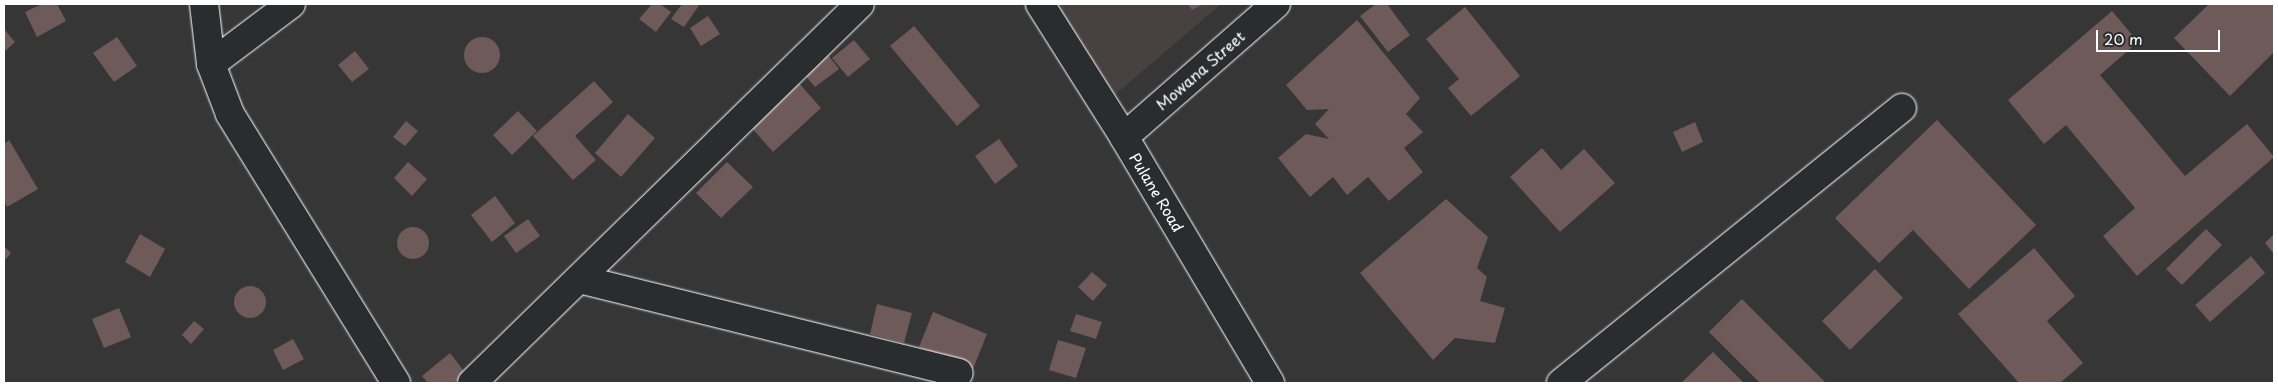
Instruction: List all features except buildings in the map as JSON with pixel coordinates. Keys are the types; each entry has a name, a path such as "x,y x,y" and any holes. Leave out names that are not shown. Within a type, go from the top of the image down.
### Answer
{"street":[{"path":"204,4 211,64 230,114 396,383"},
{"path":"211,64 292,4"},
{"path":"472,383 860,4"},
{"name":"Pulane Road","path":"1040,4 1124,137 1270,383"},
{"name":"Mowana Street","path":"1124,137 1276,4"},
{"path":"1561,383 1902,108"},
{"path":"579,279 959,373"}],"shaded area":[{"path":"1027,4 1221,4 1097,110"}]}
